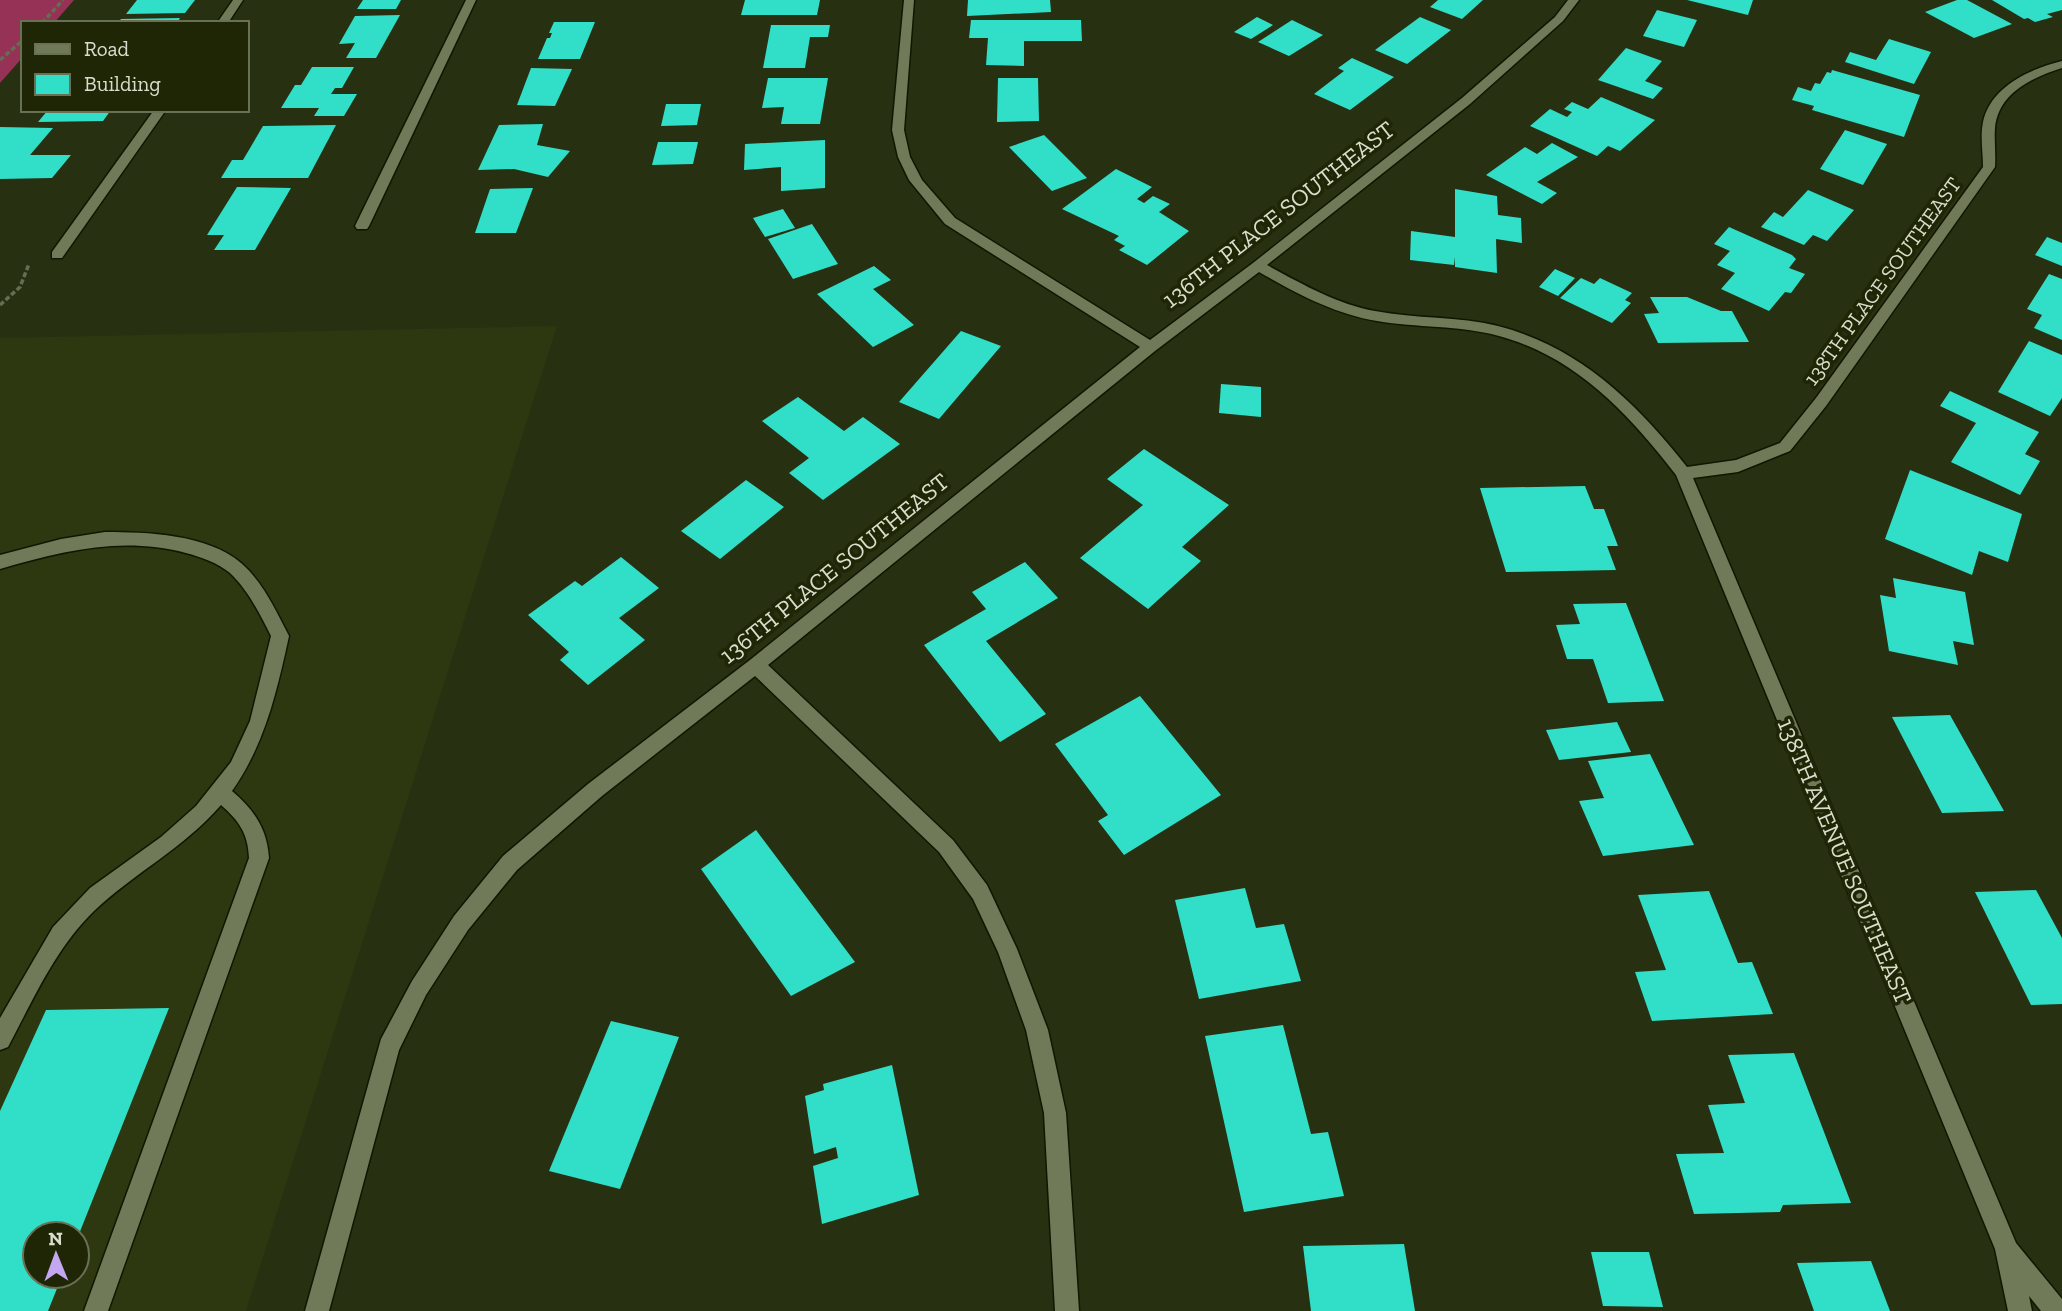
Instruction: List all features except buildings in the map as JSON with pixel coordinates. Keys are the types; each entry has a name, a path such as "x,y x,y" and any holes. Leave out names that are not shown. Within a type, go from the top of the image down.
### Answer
{"street":[{"path":"223,21 238,0"},
{"path":"362,226 471,0"},
{"path":"909,0 898,130 900,151 911,176 950,221 1150,346"},
{"name":"136TH PLACE SOUTHEAST","path":"317,1311 389,1046 419,988 461,923 510,863 595,790 756,665 1150,346 1258,266 1466,101 1559,19 1574,0"},
{"name":"138TH PLACE SOUTHEAST","path":"1683,473 1738,466 1785,447 1821,402 1989,167 1989,123 1997,104 2010,88 2035,72 2062,64"},
{"path":"57,255 159,112"},
{"name":"138TH AVENUE SOUTHEAST","path":"1258,266 1307,293 1354,312 1476,327 1512,335 1579,365 1617,394 1651,431 1683,473 2007,1249 2020,1311"},
{"path":"0,562 61,545 105,538 157,539 209,553 235,568 262,601 281,636 260,724 241,763 221,793 179,834 85,906 52,947 0,1039"},
{"path":"756,665 946,846 980,892 1007,949 1037,1030 1055,1113 1066,1311"},
{"path":"96,1311 260,858 259,838 246,814 221,793"},
{"name":"138TH AVENUE SOUTHEAST","path":"2007,1249 2056,1311"}],"path":[{"path":"45,21 63,0"},
{"path":"0,60 21,42"},
{"path":"0,305 12,296 29,276 29,262"}],"shaded area":[{"path":"0,0 74,0 56,21 21,21 21,59 0,83"},
{"path":"557,326 246,1311 0,1311 0,338"}]}
